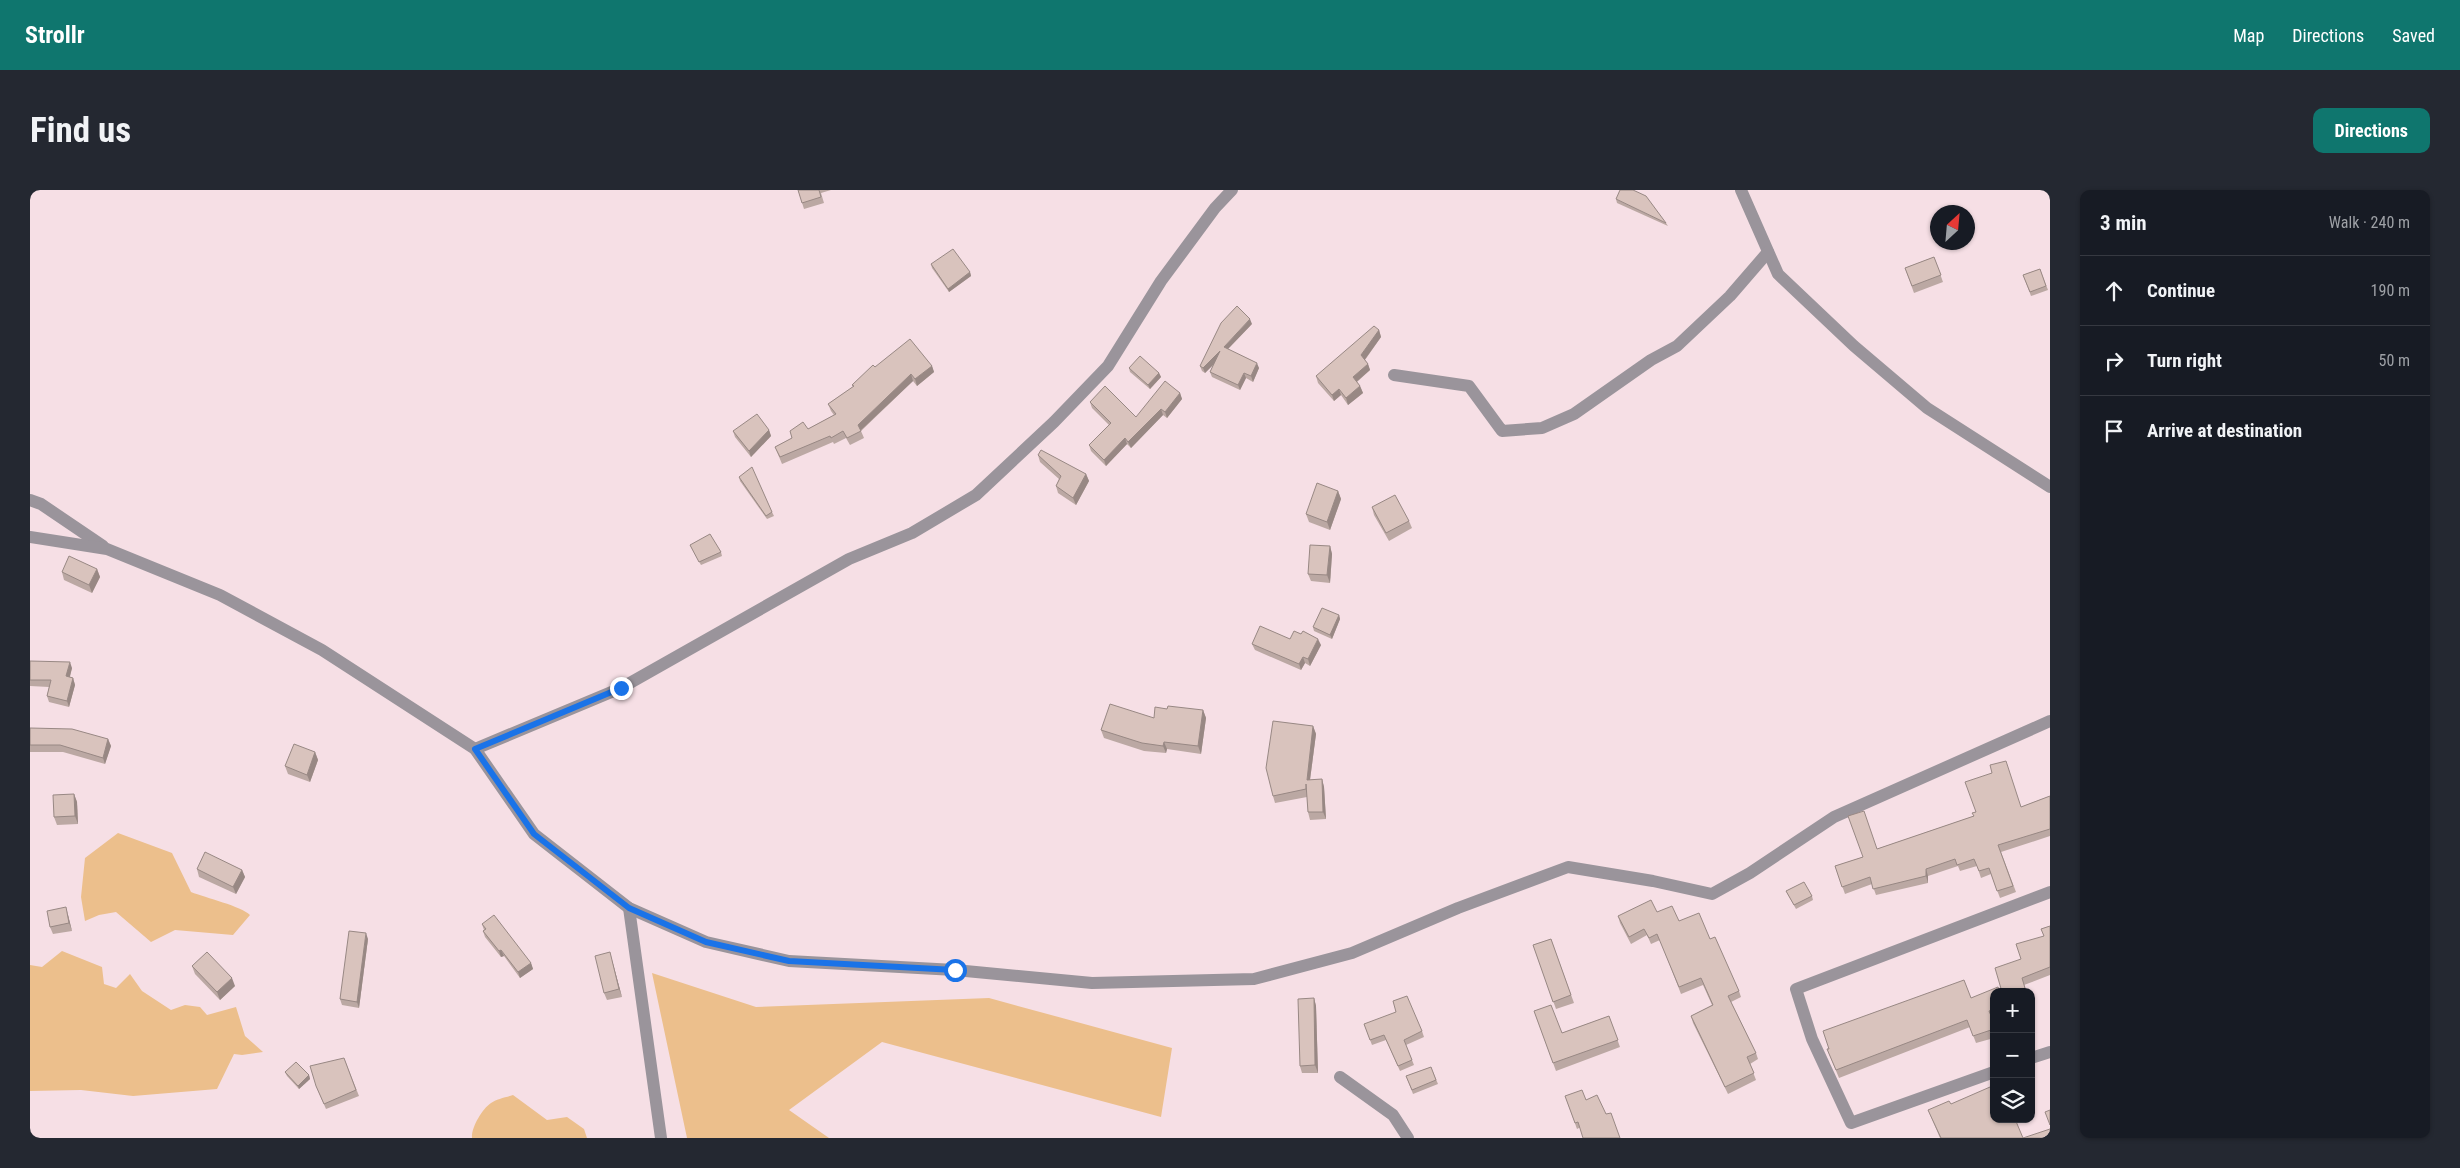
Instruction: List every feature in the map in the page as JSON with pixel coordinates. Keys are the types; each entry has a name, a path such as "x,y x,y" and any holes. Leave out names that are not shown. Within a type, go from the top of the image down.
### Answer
{"street":[{"path":"475,749 621,688 849,560 912,533 976,495 1054,422 1108,366 1161,281 1215,208 1232,190"},
{"path":"1741,190 1778,274 1854,346 1927,408 2050,487"},
{"path":"1394,375 1469,386 1502,431 1542,428 1574,414 1651,360 1677,346 1730,296 1768,252"},
{"path":"30,500 41,504 107,549 220,595 322,650 475,749 534,834 629,908 706,942 789,961 955,970 1092,983 1254,979 1352,953 1458,908 1568,867 1654,881 1712,894 1750,873 1834,817 2050,721"},
{"path":"30,537 107,549"},
{"path":"1990,1073 1851,1123 1812,1039 1796,989 2050,892"},
{"path":"629,908 661,1138"},
{"path":"2035,1057 2050,1052"},
{"path":"1340,1078 1393,1115 1408,1138"}],"shaded area":[{"path":"118,833 172,853 191,892 231,905 250,915 233,935 175,930 151,942 116,912 99,915 85,921 81,897 85,858"},
{"path":"62,951 102,967 104,984 116,988 130,974 142,991 171,1010 185,1005 200,1007 207,1015 236,1007 245,1036 263,1052 242,1055 234,1054 217,1089 133,1096 81,1090 30,1091 30,965 42,967"},
{"path":"652,973 756,1007 989,998 1172,1048 1161,1117 882,1042 789,1110 829,1138 687,1138"},
{"path":"513,1095 547,1120 567,1117 584,1129 587,1138 472,1138 475,1124 488,1106 496,1100"}],"building":[{"path":"798,190 819,190 821,197 802,203"},
{"path":"1620,190 1633,190 1646,196 1666,223 1616,199"},
{"path":"953,249 970,272 948,289 931,264"},
{"path":"1934,257 1941,275 1912,286 1905,268"},
{"path":"2040,269 2046,286 2030,292 2023,275"},
{"path":"1237,306 1250,319 1224,347 1257,363 1251,376 1244,373 1238,385 1210,372 1220,351 1203,368 1200,366 1221,323"},
{"path":"1374,326 1379,330 1361,355 1368,364 1353,377 1360,386 1346,398 1339,389 1332,395 1316,376"},
{"path":"910,339 932,366 915,379 911,374 858,425 861,431 847,438 843,431 831,438 830,436 780,457 775,447 792,438 790,431 803,422 808,429 836,414 828,404 854,386 852,385 873,365 875,367"},
{"path":"1140,356 1159,373 1148,385 1129,368"},
{"path":"1165,381 1180,393 1165,412 1161,409 1128,442 1125,438 1104,460 1089,445 1111,423 1090,402 1105,386 1136,417"},
{"path":"757,414 769,430 749,451 733,431"},
{"path":"1041,450 1086,474 1073,498 1056,486 1061,476 1038,455"},
{"path":"752,467 772,512 766,516 739,477"},
{"path":"1317,483 1338,491 1327,522 1306,514"},
{"path":"1395,495 1409,521 1386,533 1372,507"},
{"path":"710,534 721,552 699,562 690,545"},
{"path":"1310,545 1330,546 1327,575 1308,574"},
{"path":"69,556 97,569 89,585 62,572"},
{"path":"1322,608 1339,615 1330,635 1313,627"},
{"path":"1260,626 1290,639 1294,631 1301,634 1303,631 1318,639 1308,659 1303,657 1299,664 1252,644"},
{"path":"30,661 70,662 66,676 73,678 67,701 47,696 51,680 30,680"},
{"path":"1110,704 1154,718 1155,707 1167,709 1168,706 1203,710 1198,746 1164,742 1163,746 1142,743 1101,730"},
{"path":"1273,721 1313,726 1307,780 1322,779 1323,812 1308,812 1306,784 1306,789 1273,796 1266,768"},
{"path":"30,728 72,729 108,739 103,758 60,745 30,745"},
{"path":"294,744 315,752 307,775 285,766"},
{"path":"2006,761 2021,807 2050,796 2050,829 1998,845 2013,886 1997,891 1989,868 1979,871 1974,859 1957,865 1955,859 1926,869 1926,876 1873,889 1870,877 1842,887 1835,866 1863,857 1848,816 1864,811 1877,849 1974,816 1972,813 1976,812 1965,782 1992,773 1990,765"},
{"path":"74,794 75,816 54,817 53,795"},
{"path":"205,852 242,870 233,887 197,869"},
{"path":"1804,882 1812,896 1794,905 1786,891"},
{"path":"1651,900 1657,912 1672,906 1679,921 1699,913 1710,939 1715,937 1739,991 1728,996 1756,1053 1747,1057 1754,1073 1725,1087 1691,1016 1713,1005 1701,978 1679,987 1657,934 1649,938 1644,929 1629,937 1618,916"},
{"path":"66,907 69,923 50,927 47,911"},
{"path":"494,915 531,963 518,972 483,931 486,929 482,924"},
{"path":"2050,926 2050,967 2022,978 2025,988 2001,988 1995,968 2021,959 2016,944 2044,936 2041,929"},
{"path":"349,931 366,933 357,1002 340,999"},
{"path":"1551,939 1571,995 1553,1002 1533,945"},
{"path":"207,952 232,978 217,992 192,966"},
{"path":"610,952 619,989 604,993 595,956"},
{"path":"1964,980 1971,998 1990,990 1990,1030 1973,1036 1967,1020 1836,1070 1827,1049 1829,1049 1823,1031"},
{"path":"1407,996 1422,1031 1404,1040 1412,1060 1398,1066 1384,1035 1370,1040 1364,1024 1396,1012 1393,1001"},
{"path":"1314,998 1315,1065 1300,1066 1298,999"},
{"path":"1551,1005 1562,1033 1609,1016 1618,1040 1553,1063 1534,1011"},
{"path":"344,1058 356,1090 324,1104 310,1066"},
{"path":"296,1062 309,1075 298,1086 285,1072"},
{"path":"1431,1067 1436,1080 1412,1090 1406,1076"},
{"path":"1990,1087 1990,1123 2017,1123 2023,1138 1941,1138 1928,1110 1949,1101 1951,1104"},
{"path":"1582,1090 1586,1100 1597,1095 1606,1114 1611,1113 1620,1138 1583,1138 1578,1122 1575,1123 1565,1096"},
{"path":"2050,1110 2050,1125 2045,1112"},
{"path":"2050,1129 2050,1138 2023,1138"}],"route":[{"path":"621,688 475,749 534,834 629,908 706,942 789,961 955,970"}]}
